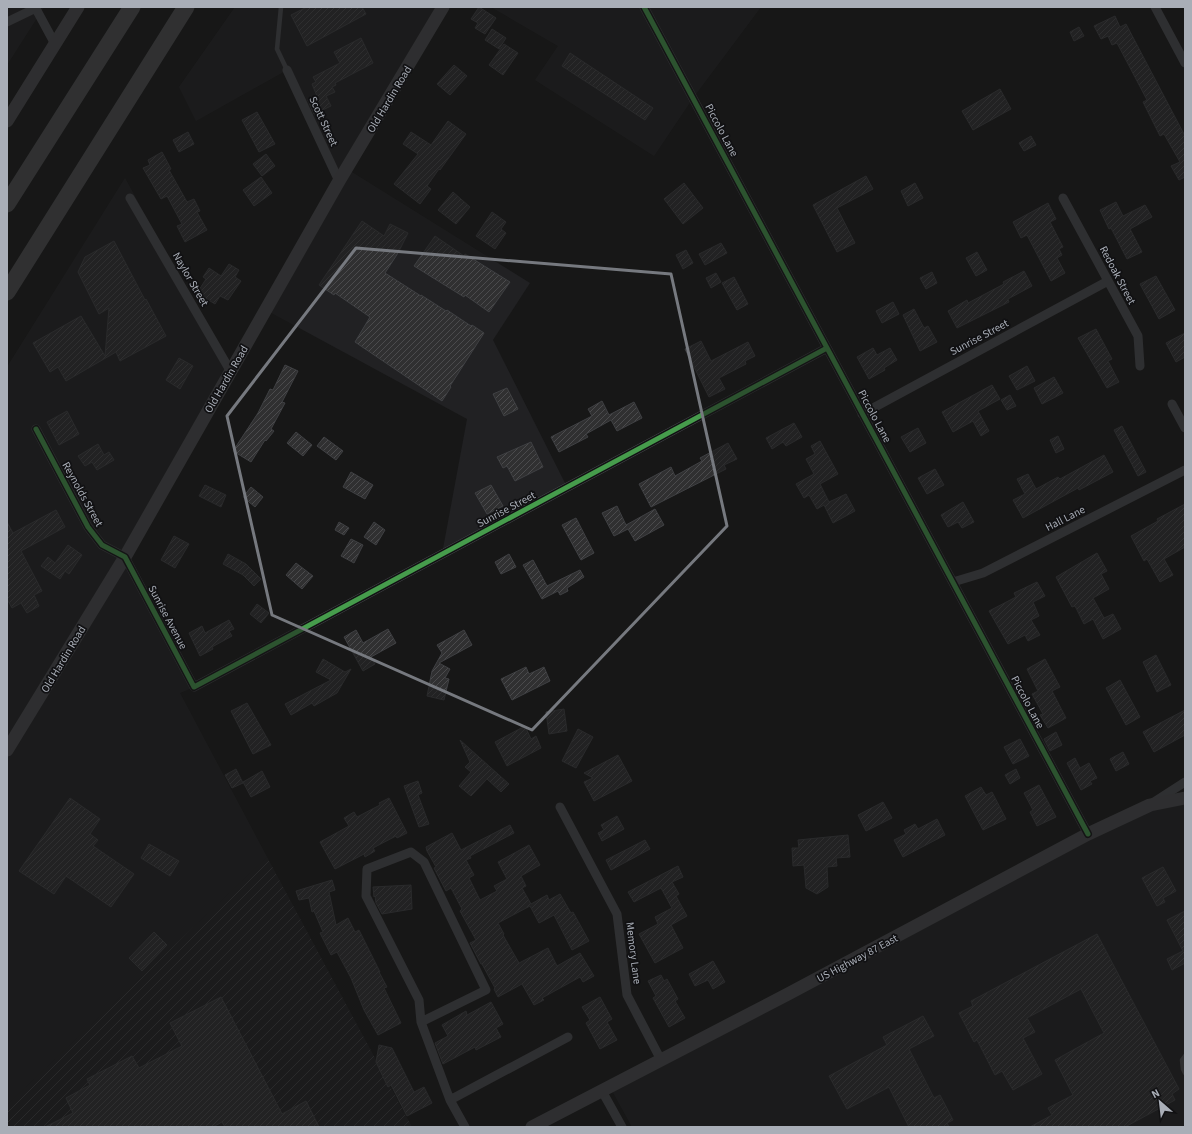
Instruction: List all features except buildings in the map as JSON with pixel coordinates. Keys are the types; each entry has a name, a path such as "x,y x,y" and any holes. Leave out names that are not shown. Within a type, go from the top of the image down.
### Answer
{"highway":[{"path":"7,204 132,7"},
{"path":"7,292 186,7"}],"street":[{"path":"7,121 78,7"},
{"name":"Old Hardin Road","path":"7,750 125,557 339,181 443,7"},
{"name":"Piccolo Lane","path":"644,7 1088,834"},
{"path":"1155,7 1185,63"},
{"path":"7,22 35,8 55,44"},
{"name":"Scott Street","path":"287,70 339,181"},
{"name":"Naylor Street","path":"130,198 230,372"},
{"name":"Redoak Street","path":"1063,198 1138,336 1140,366"},
{"name":"Sunrise Street","path":"862,414 1108,281"},
{"name":"Sunrise Street","path":"194,687 827,348"},
{"path":"1172,404 1185,428"},
{"name":"Reynolds Street","path":"36,429 88,527 102,545 125,557"},
{"name":"Hall Lane","path":"953,582 983,573 1185,470"},
{"name":"Sunrise Avenue","path":"125,557 194,687"},
{"path":"1150,805 1185,782"},
{"name":"US Highway 87 East","path":"532,1127 801,987 1088,834 1150,805 1185,798"},
{"name":"Memory Lane","path":"560,807 617,914 627,995 661,1060"},
{"path":"421,1022 486,990 424,862 411,852 367,869 366,896 419,1000 421,1022 450,1100 465,1127"},
{"path":"450,1100 568,1037"},
{"path":"602,1091 622,1127"}],"lane":[{"path":"281,7 277,49 287,70"},
{"path":"1185,1056 1182,1060 1185,1073"}],"highlighted area":[{"path":"356,248 671,274 727,526 532,730 272,615 227,416"}],"shaded area":[{"path":"7,7 44,7 7,65"},
{"path":"235,7 443,7 347,169 530,283 493,340 567,487 442,554 467,419 266,310 339,181 287,70 196,121 179,87"},
{"path":"491,7 761,7 693,98 654,156 535,80 558,46"},
{"path":"125,178 231,372 125,557 194,687 180,693 267,857 7,1105 7,367"},
{"path":"1185,798 1185,1127 632,1127 610,1087 1088,834"},
{"path":"267,857 412,1127 7,1127 7,1105"}],"cycle path":[{"path":"644,7 1088,834"},
{"path":"36,429 88,527 102,545 125,557 194,687 827,348"}]}
